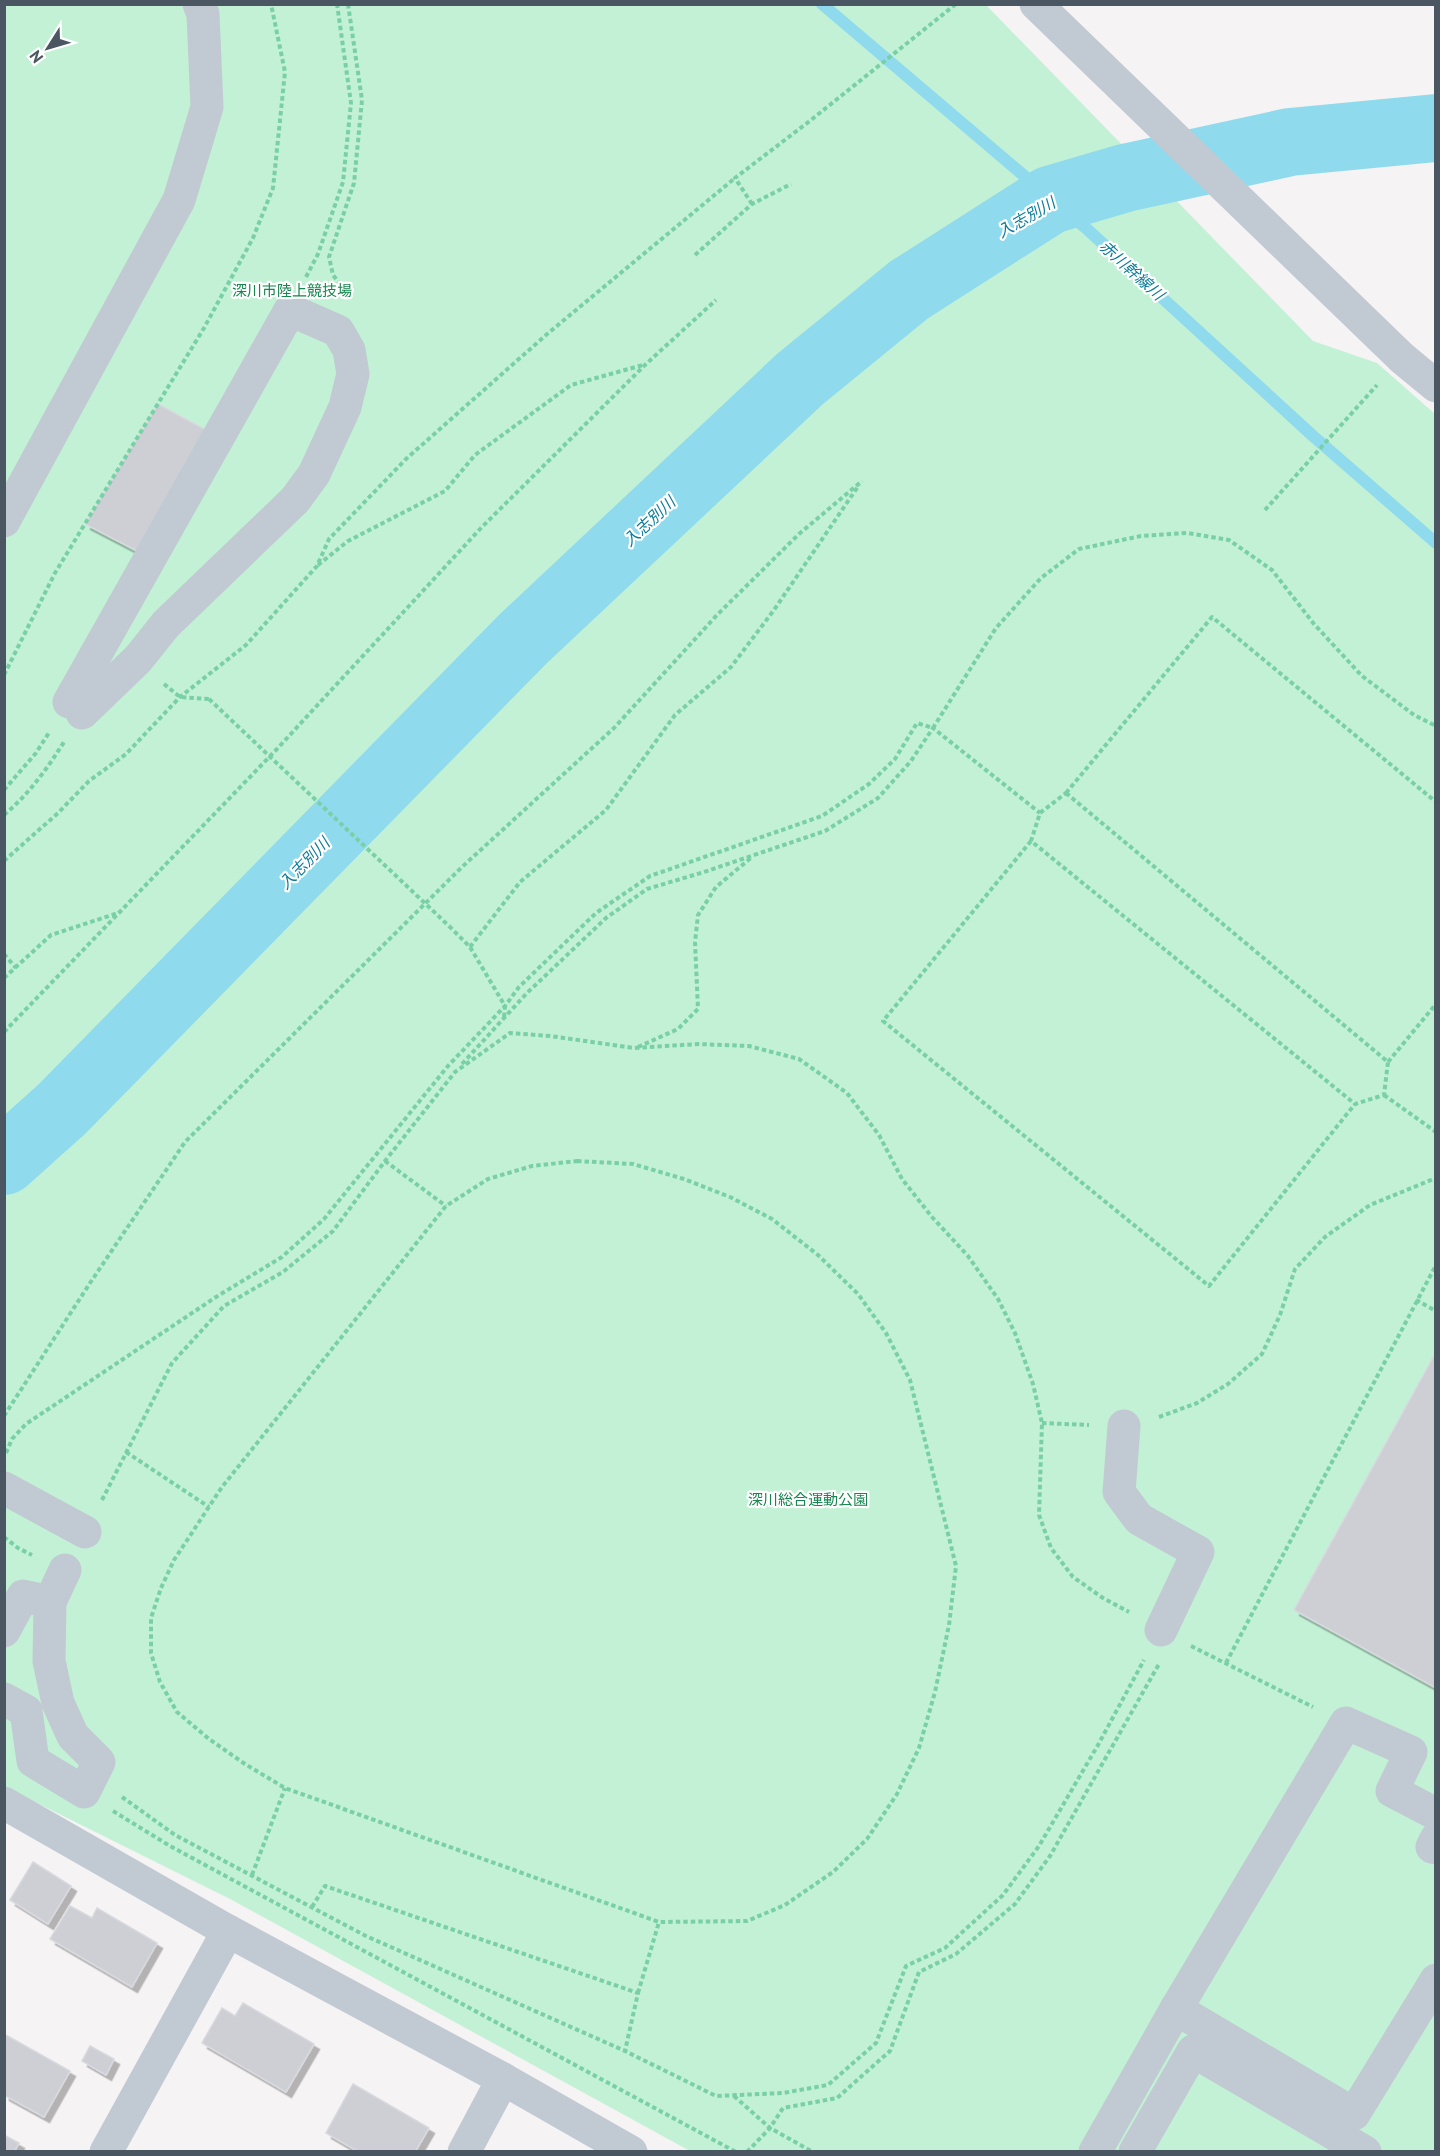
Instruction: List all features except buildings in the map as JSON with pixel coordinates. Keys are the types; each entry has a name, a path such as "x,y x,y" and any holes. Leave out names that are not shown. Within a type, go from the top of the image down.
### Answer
{"street":[{"path":"4,521 179,200 207,107 203,14 199,4"},
{"path":"1036,4 1402,358 1436,386"},
{"path":"290,310 338,331 349,350 353,374 345,407 314,474 295,500 166,624 138,660 75,707 290,310"},
{"path":"1124,1426 1119,1492 1138,1518 1198,1552 1168,1634"},
{"path":"4,1488 85,1532"},
{"path":"4,1699 26,1711 33,1761 88,1784 99,1762 74,1736 58,1703 49,1661 50,1602 65,1570"},
{"path":"4,1631 23,1596 50,1602"},
{"path":"1095,2151 1176,2009 1346,1723 1411,1752 1392,1791 1436,1814"},
{"path":"4,1803 228,1931 503,2079 631,2151"},
{"path":"1436,1839 1432,1847 1436,1848"},
{"path":"105,2151 228,1931"},
{"path":"1176,2009 1354,2114 1436,1980"},
{"path":"1135,2151 1193,2051 1365,2151"},
{"path":"464,2151 503,2079"}],"path":[{"path":"4,675 56,573 204,328 253,238 273,188 285,72 271,4"},
{"path":"290,310 318,254 344,182 351,102 337,4"},
{"path":"348,4 362,100 354,183 329,257 333,275 351,297"},
{"path":"317,566 329,539 406,459 546,335 735,178 956,4"},
{"path":"735,178 752,204"},
{"path":"695,255 752,204 791,184"},
{"path":"4,1032 276,750 481,528 646,364 716,300"},
{"path":"1265,510 1402,358"},
{"path":"4,861 57,813 89,780 126,754 180,697 246,645 317,566 348,541 445,491 475,455 571,385 646,364"},
{"path":"4,1416 185,1142 462,867 615,728 717,615 799,534 862,481 774,610 731,667 675,714 606,810 520,882 470,947"},
{"path":"85,1532 172,1363 224,1306 284,1272 333,1231 455,1072 526,994 606,918 647,889 825,831 878,798 911,761 996,628 1041,578 1079,549 1140,536 1188,533 1229,540 1272,570 1314,624 1362,676 1414,715 1436,726"},
{"path":"1384,1095 1354,1104 1209,1286 883,1021 1031,841 1040,813 1066,793 1212,617 1436,802"},
{"path":"159,679 180,697 209,699 449,926 470,947 505,1006 504,1019"},
{"path":"4,790 75,707"},
{"path":"4,815 22,801 49,766 75,707"},
{"path":"4,1456 12,1438 26,1424 216,1297 282,1257 324,1220 448,1066 505,1006 519,987 596,914 650,876 822,816 869,784 895,759 917,723 933,728 1040,813"},
{"path":"1066,793 1388,1062"},
{"path":"1031,841 1354,1104"},
{"path":"634,1048 678,1029 698,1009 695,942 698,915 716,886 754,856"},
{"path":"4,978 51,935 120,913"},
{"path":"4,954 16,968"},
{"path":"1384,1095 1388,1062 1436,1004"},
{"path":"455,1072 510,1033 550,1036 634,1048 698,1044 749,1046 799,1059 847,1093 879,1135 902,1179 932,1217 968,1256 998,1299 1015,1333 1030,1374 1042,1423 1039,1515 1051,1548 1073,1577 1103,1598 1168,1634 1346,1723"},
{"path":"1384,1095 1436,1132"},
{"path":"385,1161 446,1206"},
{"path":"577,1161 633,1164 684,1179 730,1197 772,1219 818,1255 863,1302 886,1333 910,1380 956,1566 949,1625 935,1692 919,1748 897,1794 867,1839 833,1872 785,1905 747,1921 659,1922 285,1788 227,1752 177,1712 160,1682 151,1653 151,1618 160,1588 174,1560 229,1478 446,1206 488,1179 532,1166 577,1161"},
{"path":"1042,1423 1124,1426 1162,1417 1197,1403 1228,1384 1262,1354 1280,1315 1295,1269 1325,1237 1370,1206 1436,1178"},
{"path":"1226,1663 1436,1265"},
{"path":"1416,1300 1436,1311"},
{"path":"126,1452 209,1507"},
{"path":"88,1784 175,1835 366,1936 625,2051 716,2096 783,2093 828,2085 876,2043 906,1966 945,1948 1003,1895 1039,1846 1098,1745 1168,1634"},
{"path":"747,2151 770,2128 783,2108 837,2098 890,2051 919,1972 956,1954 1015,1904 1050,1856 1168,1634"},
{"path":"88,1784 170,1846 736,2151"},
{"path":"252,1875 285,1788"},
{"path":"312,1907 325,1886 638,1993"},
{"path":"625,2051 638,1993 659,1922"},
{"path":"733,2096 770,2128 813,2151"}],"green space":[{"name":"深川総合運動公園","path":"4,5 986,5 1313,341 1377,363 1435,414 1435,2151 690,2151 232,1900 5,1787"}],"waterway":[{"name":"赤川幹線川","path":"822,4 1088,230 1313,436 1436,543"},
{"name":"入志別川","path":"4,1161 62,1109 523,639 800,379 909,290 1050,200 1125,178 1290,142 1436,128"}],"park label":[{"name":"深川市陸上競技場","path":"292,291"}]}
